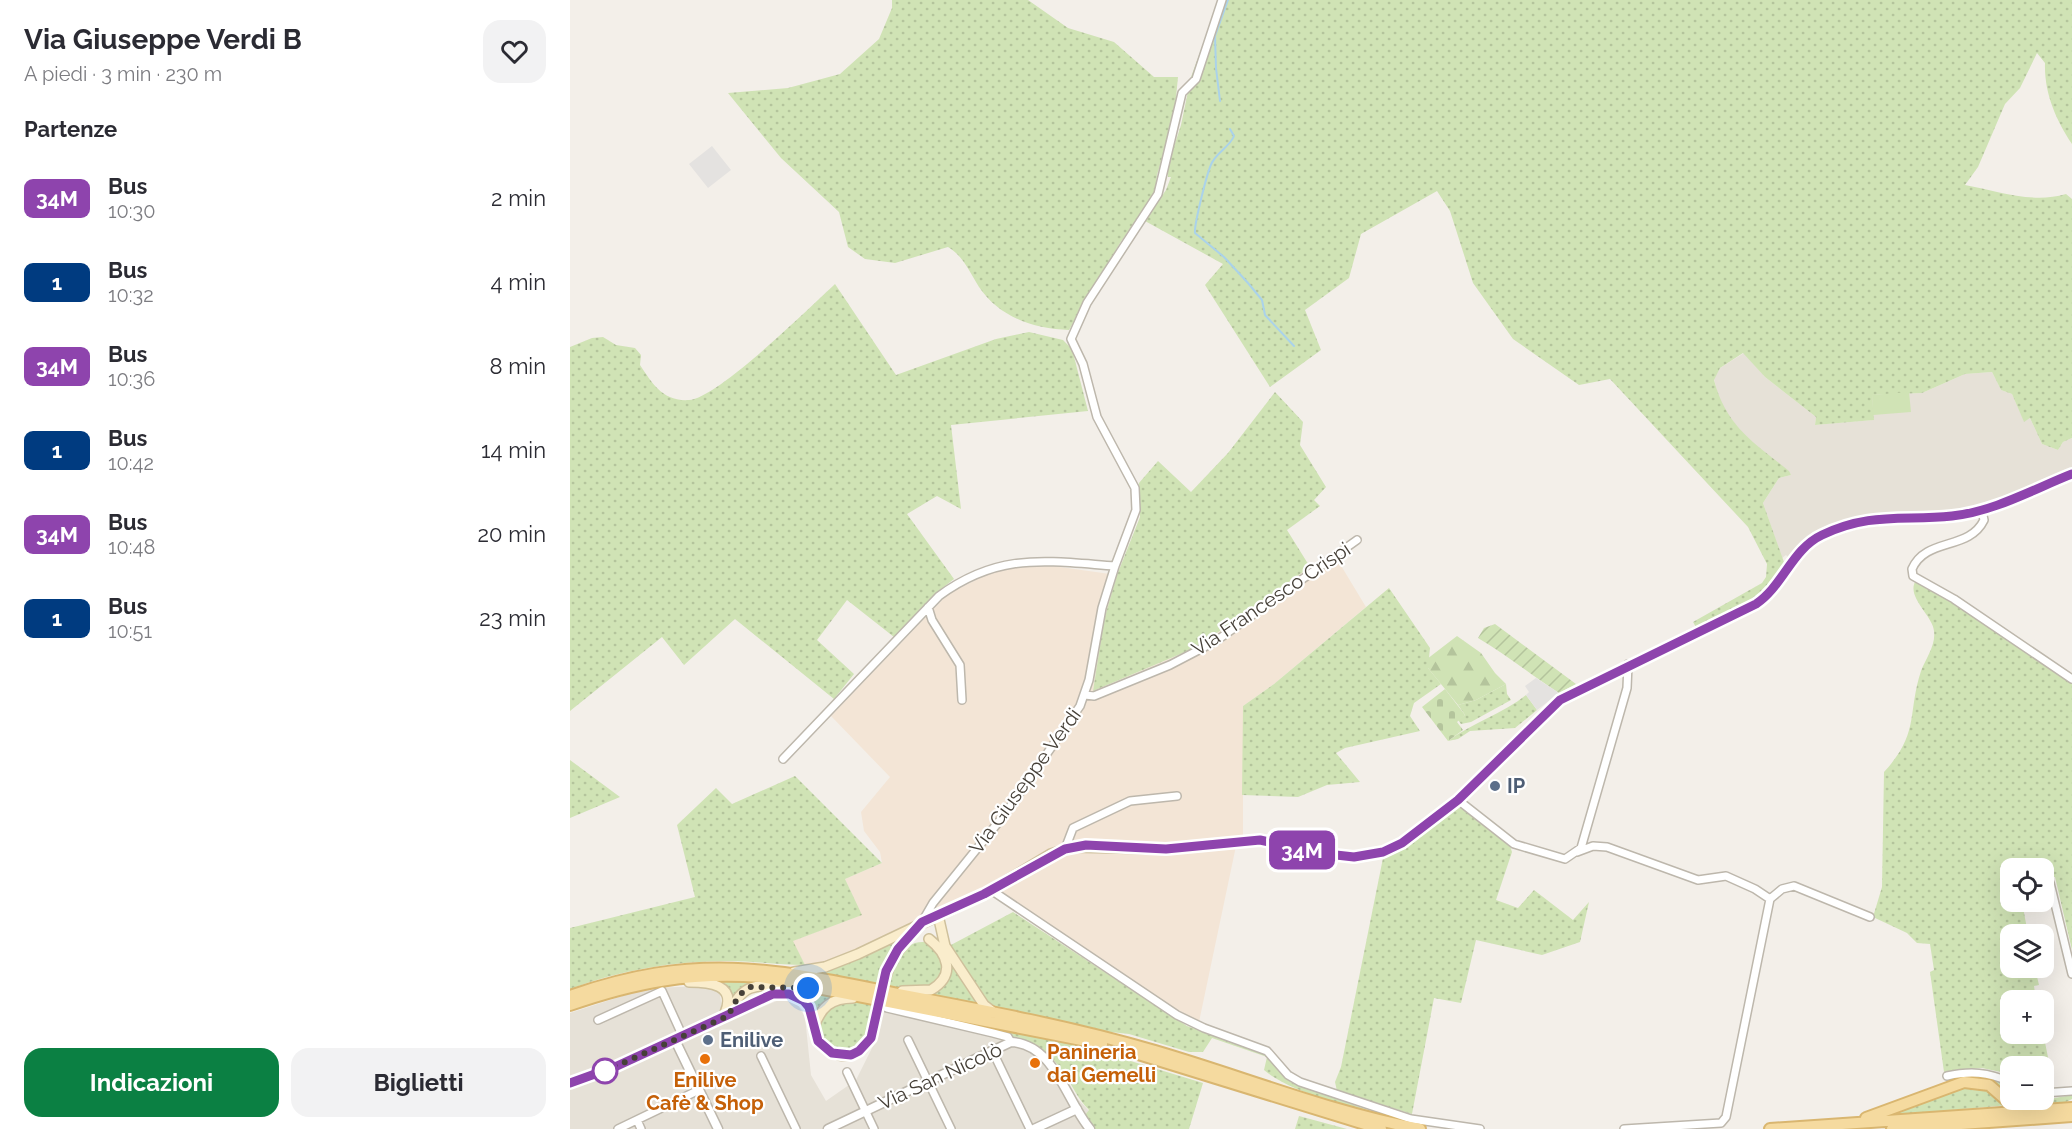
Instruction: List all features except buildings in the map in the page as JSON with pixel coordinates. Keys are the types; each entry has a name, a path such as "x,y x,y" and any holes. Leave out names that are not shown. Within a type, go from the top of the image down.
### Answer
{"main road":[{"path":"792,973 825,967 992,890 1065,849 1086,845 1166,849 1260,840 1318,853 1370,856 1402,843 1458,800 1560,700 1628,664 1765,598 1803,549 1822,535 1878,518 1951,516 1982,510 2072,474"},
{"path":"938,915 945,946 984,1005 994,1013"},
{"path":"570,1083 679,1038 773,994 797,996 809,1007 818,1041 832,1053 851,1055 859,1051 871,1038 892,959 922,922"},
{"path":"907,939 929,939 945,946"},
{"path":"814,1028 820,1012 834,1000 925,991 941,982 946,971 946,959 940,948 929,939"},
{"path":"570,996 613,981 678,969 728,967 792,973 882,997 1115,1047 1381,1129"},
{"path":"570,1005 648,981 726,974 796,982 828,989 994,1013 1126,1043 1348,1113 1420,1129"},
{"path":"648,981 710,982 725,992 725,1015"},
{"path":"725,1015 739,995 750,987 828,989"},
{"path":"1819,1126 1876,1116 1965,1082 1989,1085 2000,1095"},
{"path":"1770,1129 2072,1108"},
{"path":"1892,1129 2072,1116"}],"street":[{"name":"Via Giuseppe Verdi","path":"922,922 933,903 1040,768 1085,695 1102,608 1136,510 1135,488 1097,417 1083,364 1071,339 1087,303 1158,194 1182,93 1196,79 1222,0"},
{"path":"1982,510 1984,520 1979,530 1963,541 1923,554 1912,569 1913,576 1954,599 2072,679"},
{"name":"Via Francesco Crispi","path":"1085,695 1094,696 1149,674 1216,641 1357,540"},
{"path":"783,759 928,607 956,584 1003,564 1063,562 1115,566"},
{"path":"928,607 932,620 960,665 962,700"},
{"path":"1458,800 1514,844 1565,860 1577,852 1581,848 1627,688 1628,664"},
{"path":"1065,849 1073,828 1083,823 1130,801 1177,796"},
{"path":"1577,852 1593,846 1607,847 1698,880 1726,876 1755,889 1770,899"},
{"path":"1624,1129 1722,1123 1726,1117 1770,899 1782,888 1794,886 1870,916"},
{"path":"992,890 1189,1022 1267,1051 1294,1079 1411,1119 1480,1129"},
{"path":"2054,900 2072,974"},
{"path":"933,903 938,915"},
{"path":"598,1020 662,991 699,1090 718,1129"},
{"path":"882,997 954,1025 1008,1037 1011,1042"},
{"path":"908,1040 951,1129"},
{"name":"Via San Nicolò","path":"828,1129 1011,1042 1030,1047 1049,1063 1077,1109"},
{"path":"992,1050 1030,1129"},
{"path":"761,1056 796,1129"},
{"path":"847,1072 874,1129"},
{"path":"1947,1076 1982,1072 2000,1078"},
{"path":"618,1129 699,1090"},
{"path":"2054,1092 2072,1091"},
{"path":"1034,1129 1077,1109 1090,1129"},
{"path":"637,1120 641,1129"}],"shaded area":[{"path":"712,146 731,170 708,188 689,164"},
{"path":"1744,353 1765,377 1816,417 1815,425 1873,420 1872,395 1922,393 1965,374 1992,372 2001,390 2012,394 2024,421 2030,418 2042,444 2058,450 2063,442 2072,438 2072,469 2015,493 1962,510 1878,514 1833,527 1808,538 1789,558 1786,555 1782,558 1763,503 1779,478 1791,475 1743,435 1720,403 1714,379 1720,368"},
{"path":"1337,559 1366,607 1274,684 1243,706 1243,835 1236,846 1199,1022 1151,994 990,886 851,954 829,962 805,965 792,941 861,915 845,879 882,863 880,852 864,831 861,812 890,777 831,716 948,594 996,570 1019,565 1053,566 1117,575 1104,620 1093,691 1197,647 1310,567 1314,573"},
{"path":"1536,678 1559,693 1537,710 1526,695 1529,692 1525,686"},
{"path":"709,986 720,993 722,1012 750,1012 784,998 796,1002 805,1017 811,1075 826,1101 856,1080 876,1040 884,1005 997,1028 997,1032 1026,1039 1062,1070 1077,1098 1089,1111 1087,1121 1094,1129 570,1129 570,1013 647,988"}],"green space":[{"path":"892,0 1028,0 1068,28 1114,42 1154,77 1178,77 1174,118 1157,175 1155,193 1120,243 1069,330 1030,324 1007,314 987,297 962,260 948,247 895,263 865,259 848,247 839,212 781,158 728,93 788,88 840,74 879,39 892,8"},
{"path":"1219,0 2072,0 2072,144 2052,106 2045,63 2037,53 2020,88 2005,104 1978,167 1965,185 2028,197 2041,198 2066,194 2072,199 2072,438 2063,442 2058,450 2042,444 2030,418 2024,422 2012,394 2001,390 1992,372 1965,374 1922,393 1872,395 1874,420 1815,425 1816,417 1765,377 1743,353 1720,368 1714,380 1726,410 1742,432 1791,475 1779,478 1763,503 1785,565 1766,588 1756,596 1735,610 1697,629 1693,622 1762,583 1766,577 1767,564 1748,527 1610,379 1579,385 1513,339 1473,283 1450,211 1437,191 1361,234 1349,278 1305,310 1321,350 1270,387 1205,285 1223,264 1145,221 1166,190 1171,177 1168,177 1167,168 1181,125 1191,77"},
{"path":"835,284 896,375 996,339 1029,332 1063,340 1072,349 1088,411 951,425 961,509 937,496 907,514 954,579 936,593 894,637 847,600 817,640 854,674 834,699 735,619 684,665 662,637 570,711 570,347 592,338 603,337 616,345 635,348 641,355 640,365 659,390 672,398 689,400 702,396 741,369"},
{"path":"1275,392 1303,422 1300,445 1326,487 1314,500 1320,506 1287,530 1310,567 1197,647 1093,691 1104,620 1117,575 1140,517 1139,483 1158,461 1191,492 1228,453"},
{"path":"1909,392 1911,412 1873,415 1872,395"},
{"path":"1915,582 1954,603 2072,682 2072,950 2054,877 2054,858 2000,858 2000,912 2024,912 2026,924 2000,924 2000,978 2037,978 2039,985 2034,986 2035,990 2000,990 2000,1044 2045,1044 2048,1056 2000,1056 2000,1072 1982,1068 1944,1072 1930,972 1934,970 1930,944 1917,943 1907,933 1873,917 1882,887 1884,772 1903,746 1908,734 1917,686 1934,636 1933,625 1917,601 1913,588"},
{"path":"1389,588 1430,648 1428,668 1441,684 1414,703 1410,716 1420,731 1345,748 1336,753 1360,782 1327,785 1298,797 1242,795 1243,706 1274,684"},
{"path":"1495,624 1576,684 1559,693 1478,638 1484,628"},
{"path":"1457,636 1481,653 1506,684 1476,700 1458,705 1428,668 1427,659"},
{"path":"1506,684 1507,694 1511,700 1471,722 1461,724 1458,720 1465,715 1458,705 1476,700"},
{"path":"1445,689 1465,715 1457,722 1463,730 1448,741 1422,707"},
{"path":"1526,695 1537,710 1515,728 1470,731 1458,739 1448,741 1508,707"},
{"path":"570,760 620,797 570,818"},
{"path":"795,776 882,863 845,879 862,915 793,941 805,965 737,961 687,963 628,972 570,989 570,928 695,897 677,825 716,788 732,804"},
{"path":"1455,807 1469,811 1510,846 1512,852 1496,900 1518,908 1534,890 1573,920 1589,902 1580,942 1542,955 1476,940 1461,1003 1434,998 1412,1114 1337,1091 1335,1082 1341,1067 1383,858 1405,847"},
{"path":"1013,912 1187,1026 1262,1052 1267,1057 1212,1038 1203,1052 1189,1052 1129,1034 1102,1031 996,1008 985,1002 949,946"},
{"path":"908,932 890,956 878,984 821,973 861,957"},
{"path":"924,942 937,949 945,967 938,982 921,990 888,986 898,956 909,946"},
{"path":"948,956 980,1005 924,994 935,991"},
{"path":"717,981 756,983 730,1005"},
{"path":"789,990 838,995 815,1015"},
{"path":"843,1000 874,1003 865,1039 856,1047 846,1051 837,1050 829,1045 822,1039 818,1030 818,1021 823,1012"},
{"path":"997,1028 1078,1045 1203,1083 1189,1129 1094,1129 1085,1115 1089,1110 1050,1056 1034,1045 997,1032"},
{"path":"1267,1057 1292,1083 1388,1117 1323,1098 1289,1085 1264,1070"},
{"path":"1982,1075 2000,1081 2000,1090 1992,1083 1932,1091 1955,1078"},
{"path":"1963,1086 1987,1087 2000,1098 2000,1106 1884,1116"},
{"path":"2072,1095 2072,1099 2064,1103 2054,1103 2054,1098"},
{"path":"1299,1116 1347,1129 1295,1129"}],"waterway":[{"path":"1220,101 1215,36 1228,0"},
{"path":"1230,129 1234,136 1213,161 1208,174 1195,233 1224,257 1248,283 1262,300 1265,315 1294,346"}],"bus line":[{"name":"34M","path":"570,1083 670,1043 773,994 789,994 804,1001 809,1007 818,1041 832,1053 851,1055 859,1051 871,1038 886,971 898,949 922,922 984,894 1051,854 1065,849 1086,845 1166,849 1260,840 1318,853 1354,857 1383,852 1402,843 1458,800 1480,780 1511,745 1560,700 1628,664 1756,604 1775,587 1803,549 1822,535 1849,525 1890,516 1951,516 1982,510 2072,474"}],"place":[{"name":"IP","path":"1495,786"},
{"name":"Enilive","path":"708,1040"},
{"name":"Enilive Cafè & Shop","path":"705,1059"},
{"name":"Panineria dai Gemelli","path":"1035,1063"}],"route":[{"path":"605,1071 728,1016 735,1000 750,987 758,985 808,988"}]}
